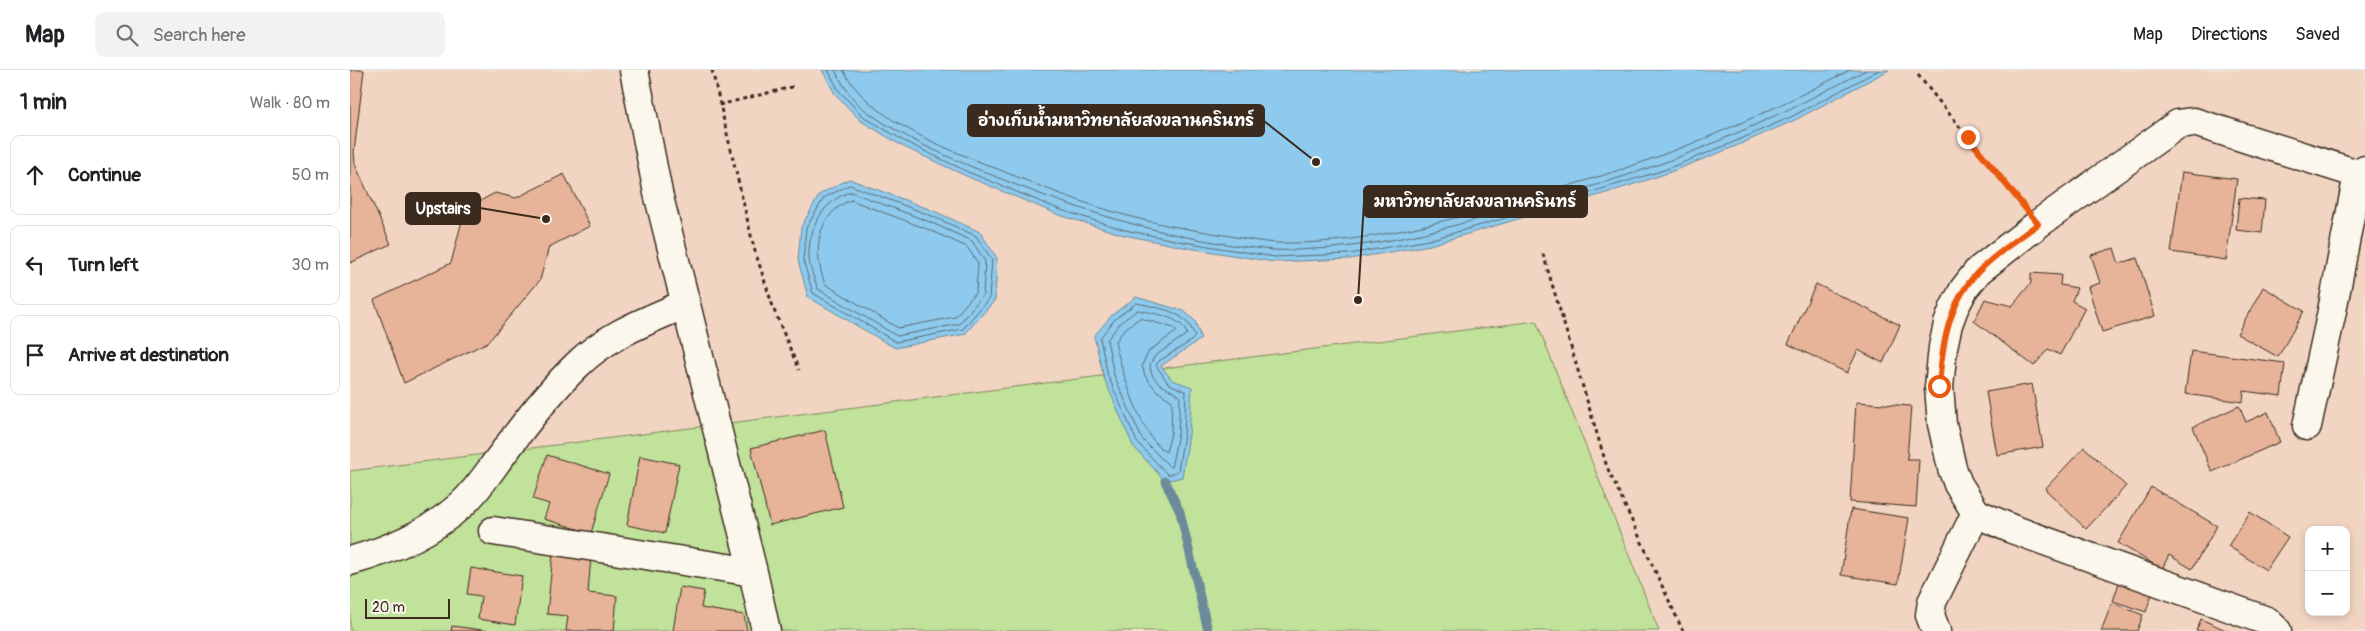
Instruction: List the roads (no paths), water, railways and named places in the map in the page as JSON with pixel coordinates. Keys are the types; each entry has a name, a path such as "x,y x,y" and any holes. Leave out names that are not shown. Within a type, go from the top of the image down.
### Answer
{"street":[{"path":"634,70 658,193 753,572 766,631"},
{"path":"2276,631 2267,621 2012,529 1976,513 1955,476 1942,424 1939,386 1948,324 1964,289 1978,271 2038,224 2166,132 2185,121 2211,126 2362,172 2306,426"},
{"path":"350,561 418,535 461,505 477,488 520,430 577,364 617,334 685,304"},
{"path":"1936,631 1930,615 1932,602 1976,513"},
{"path":"493,531 753,572"}],"water":[{"path":"822,70 1889,70 1795,120 1729,149 1665,174 1613,191 1430,245 1350,259 1274,262 1124,235 1059,215 966,176 904,147 861,121 835,94"},
{"path":"849,179 934,211 980,232 997,258 995,300 965,334 895,348 808,297 798,260 801,227 820,194"},
{"path":"1136,297 1184,311 1195,321 1201,339 1161,366 1172,380 1192,387 1189,435 1182,477 1165,481 1133,446 1104,378 1094,336 1112,315"}],"waterway":[{"path":"1165,481 1180,512 1208,631"}],"place":[{"name":"อ่างเก็บน้ำมหาวิทยาลัยสงขลานครินทร์","path":"1316,162"},
{"name":"Upstairs","path":"546,219"},
{"name":"มหาวิทยาลัยสงขลานครินทร์","path":"1358,300"}]}
